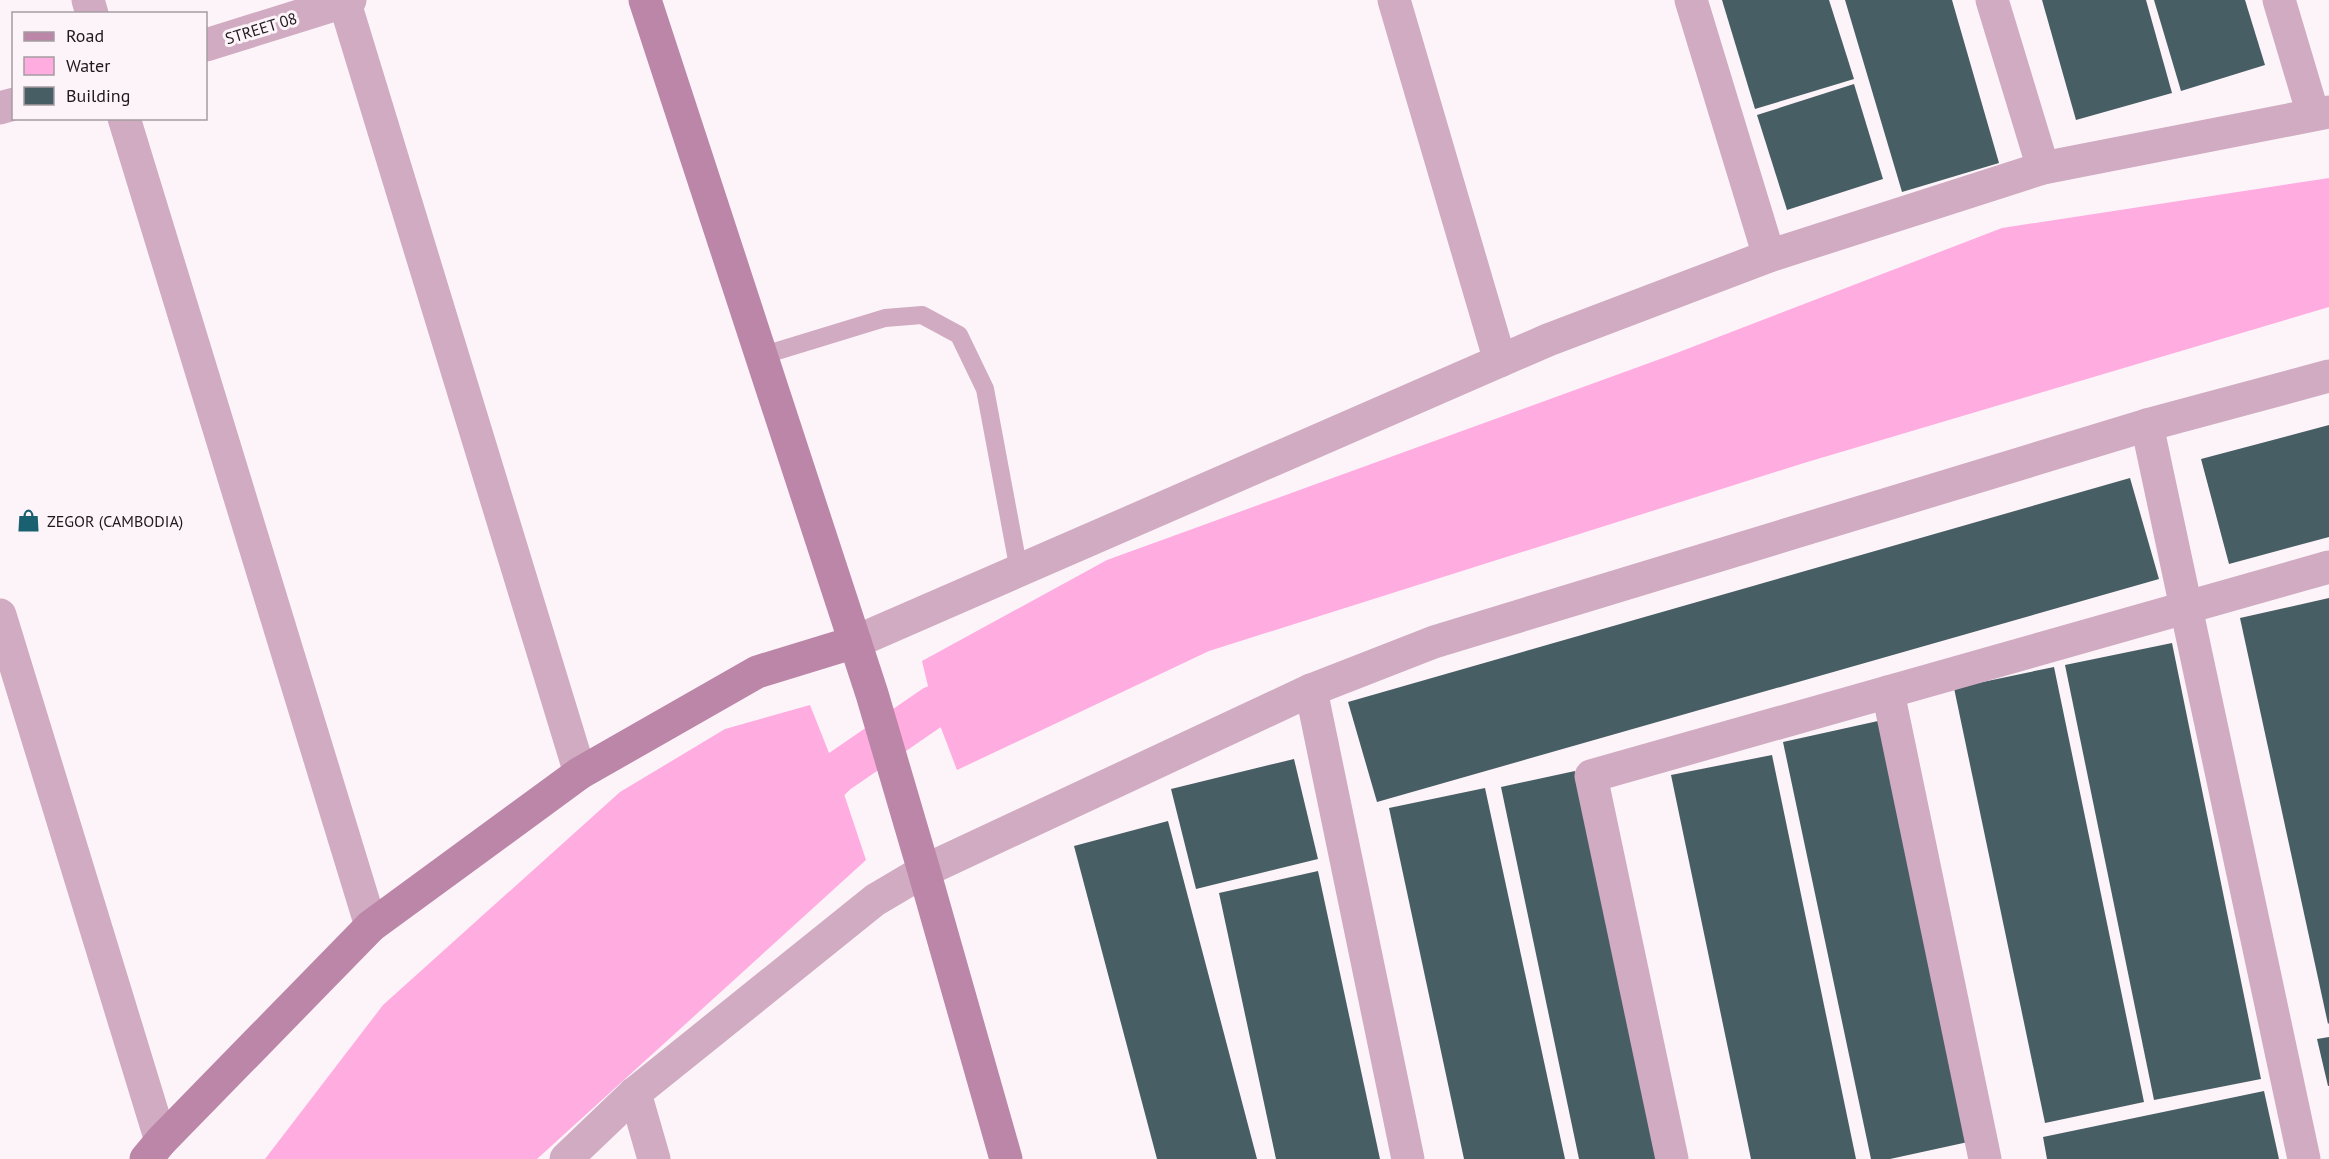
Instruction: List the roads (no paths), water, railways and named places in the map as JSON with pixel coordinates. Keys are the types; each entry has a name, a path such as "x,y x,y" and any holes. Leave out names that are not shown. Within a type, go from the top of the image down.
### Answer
{"street":[{"path":"645,0 872,694 1006,1159"},
{"path":"1394,0 1500,362"},
{"path":"1690,0 1769,256"},
{"path":"1992,0 2043,168"},
{"path":"0,615 153,1150 371,926 580,773 757,672 855,642 1548,340 1769,256 2043,168 2321,113 2279,0"},
{"path":"346,1 580,773"},
{"name":"STREET 08","path":"207,45 346,1"},
{"path":"125,120 371,926"},
{"path":"566,1159 635,1093 875,900 924,870 1311,690 1434,642 2148,425 2329,376"},
{"path":"2148,425 2304,1159"},
{"path":"1672,1159 1590,776 2329,567"},
{"path":"1311,690 1408,1159"},
{"path":"1888,692 1985,1159"},
{"path":"635,1093 654,1159"}],"lane":[{"path":"761,356 885,318 922,315 959,335 985,389 1019,571"}],"water":[{"path":"2329,178 2329,307 1804,463 1209,651 957,770 933,707 922,661 1107,560 1674,354 2002,228"},
{"path":"810,705 837,773 866,860 537,1159 265,1159 383,1005 620,792 725,729"}],"waterway":[{"path":"796,813 837,773 933,707 987,687"}],"place":[{"name":"ZEGOR (CAMBODIA)","path":"29,521"}]}
